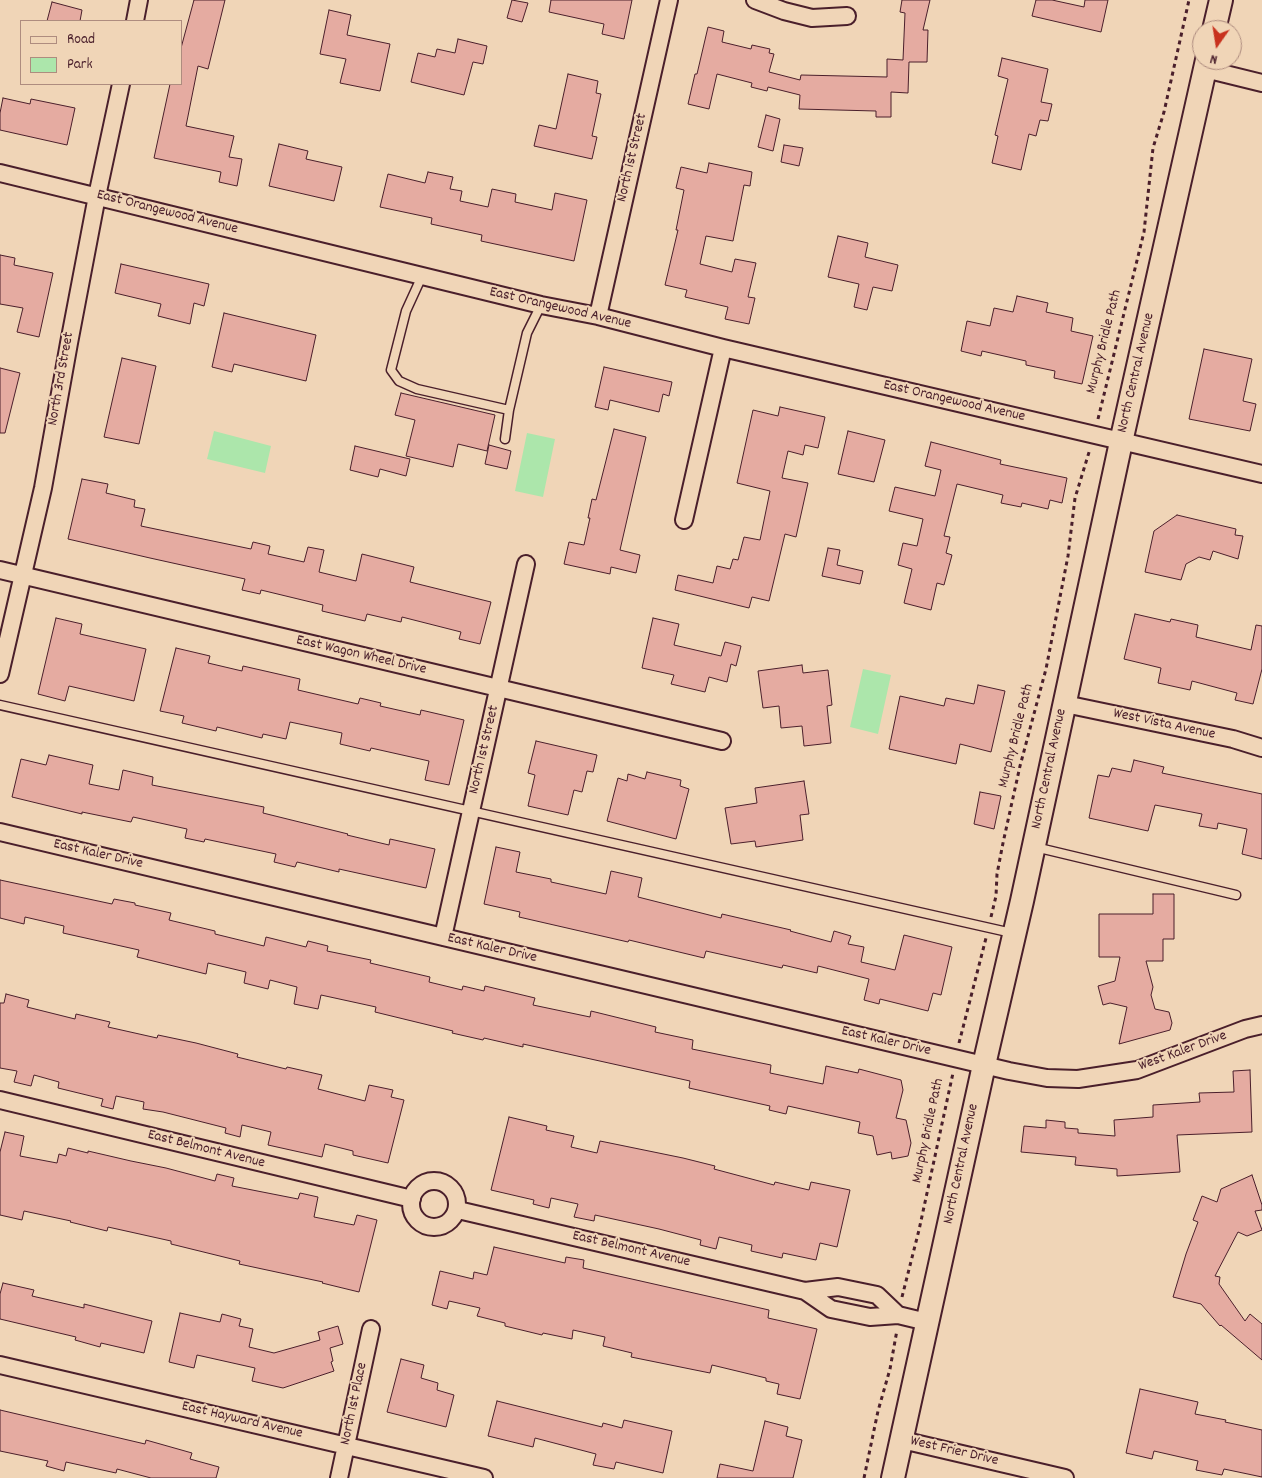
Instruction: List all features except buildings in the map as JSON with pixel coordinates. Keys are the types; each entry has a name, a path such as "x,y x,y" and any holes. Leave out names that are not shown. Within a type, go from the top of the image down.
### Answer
{"main road":[{"path":"1216,20 1221,0"},
{"name":"North Central Avenue","path":"893,1478 1205,70"}],"street":[{"path":"135,20 139,0"},
{"name":"North 1st Street","path":"598,316 669,0"},
{"path":"756,0 784,11 812,18 846,16"},
{"path":"1224,70 1262,83"},
{"name":"North 3rd Street","path":"0,674 43,488 97,196 121,85"},
{"name":"East Orangewood Avenue","path":"0,173 541,305 598,316 723,348 1262,474"},
{"path":"684,520 723,348"},
{"name":"North 1st Street","path":"443,937 526,564"},
{"name":"East Wagon Wheel Drive","path":"0,570 722,741"},
{"name":"West Vista Avenue","path":"1064,704 1233,739 1262,748"},
{"name":"East Kaler Drive","path":"0,832 984,1065"},
{"name":"West Kaler Drive","path":"984,1065 1047,1078 1078,1078 1117,1073 1137,1070 1245,1029 1262,1025"},
{"name":"East Belmont Avenue","path":"0,1100 412,1199"},
{"path":"436,1181 449,1185 457,1196 458,1210 451,1222 439,1228 426,1226 415,1218 410,1206 412,1199 414,1193 423,1183 436,1181"},
{"name":"East Belmont Avenue","path":"458,1210 805,1291 831,1309 870,1317 898,1315 927,1322"},
{"name":"East Belmont Avenue","path":"805,1291 838,1286 876,1295 898,1315"},
{"name":"North 1st Place","path":"338,1478 371,1329"},
{"name":"East Hayward Avenue","path":"0,1365 484,1478"},
{"name":"West Frier Drive","path":"902,1440 1065,1478"}],"lane":[{"path":"422,276 406,311 391,370 399,381 417,389 510,410"},
{"path":"505,439 527,333 541,305"},
{"path":"0,705 1014,934"},
{"path":"1033,847 1236,895"}],"path":[{"name":"Murphy Bridle Path","path":"864,1478 878,1411 890,1369 897,1332 898,1315 919,1230 956,1058 996,896 997,874 1003,843 1048,659 1068,556 1076,498 1094,435 1144,232 1153,148 1164,112 1189,0"}],"green space":[{"path":"214,431 271,446 265,473 207,459"},
{"path":"527,433 555,439 543,497 515,491"},
{"path":"863,669 891,675 878,734 850,727"}]}
